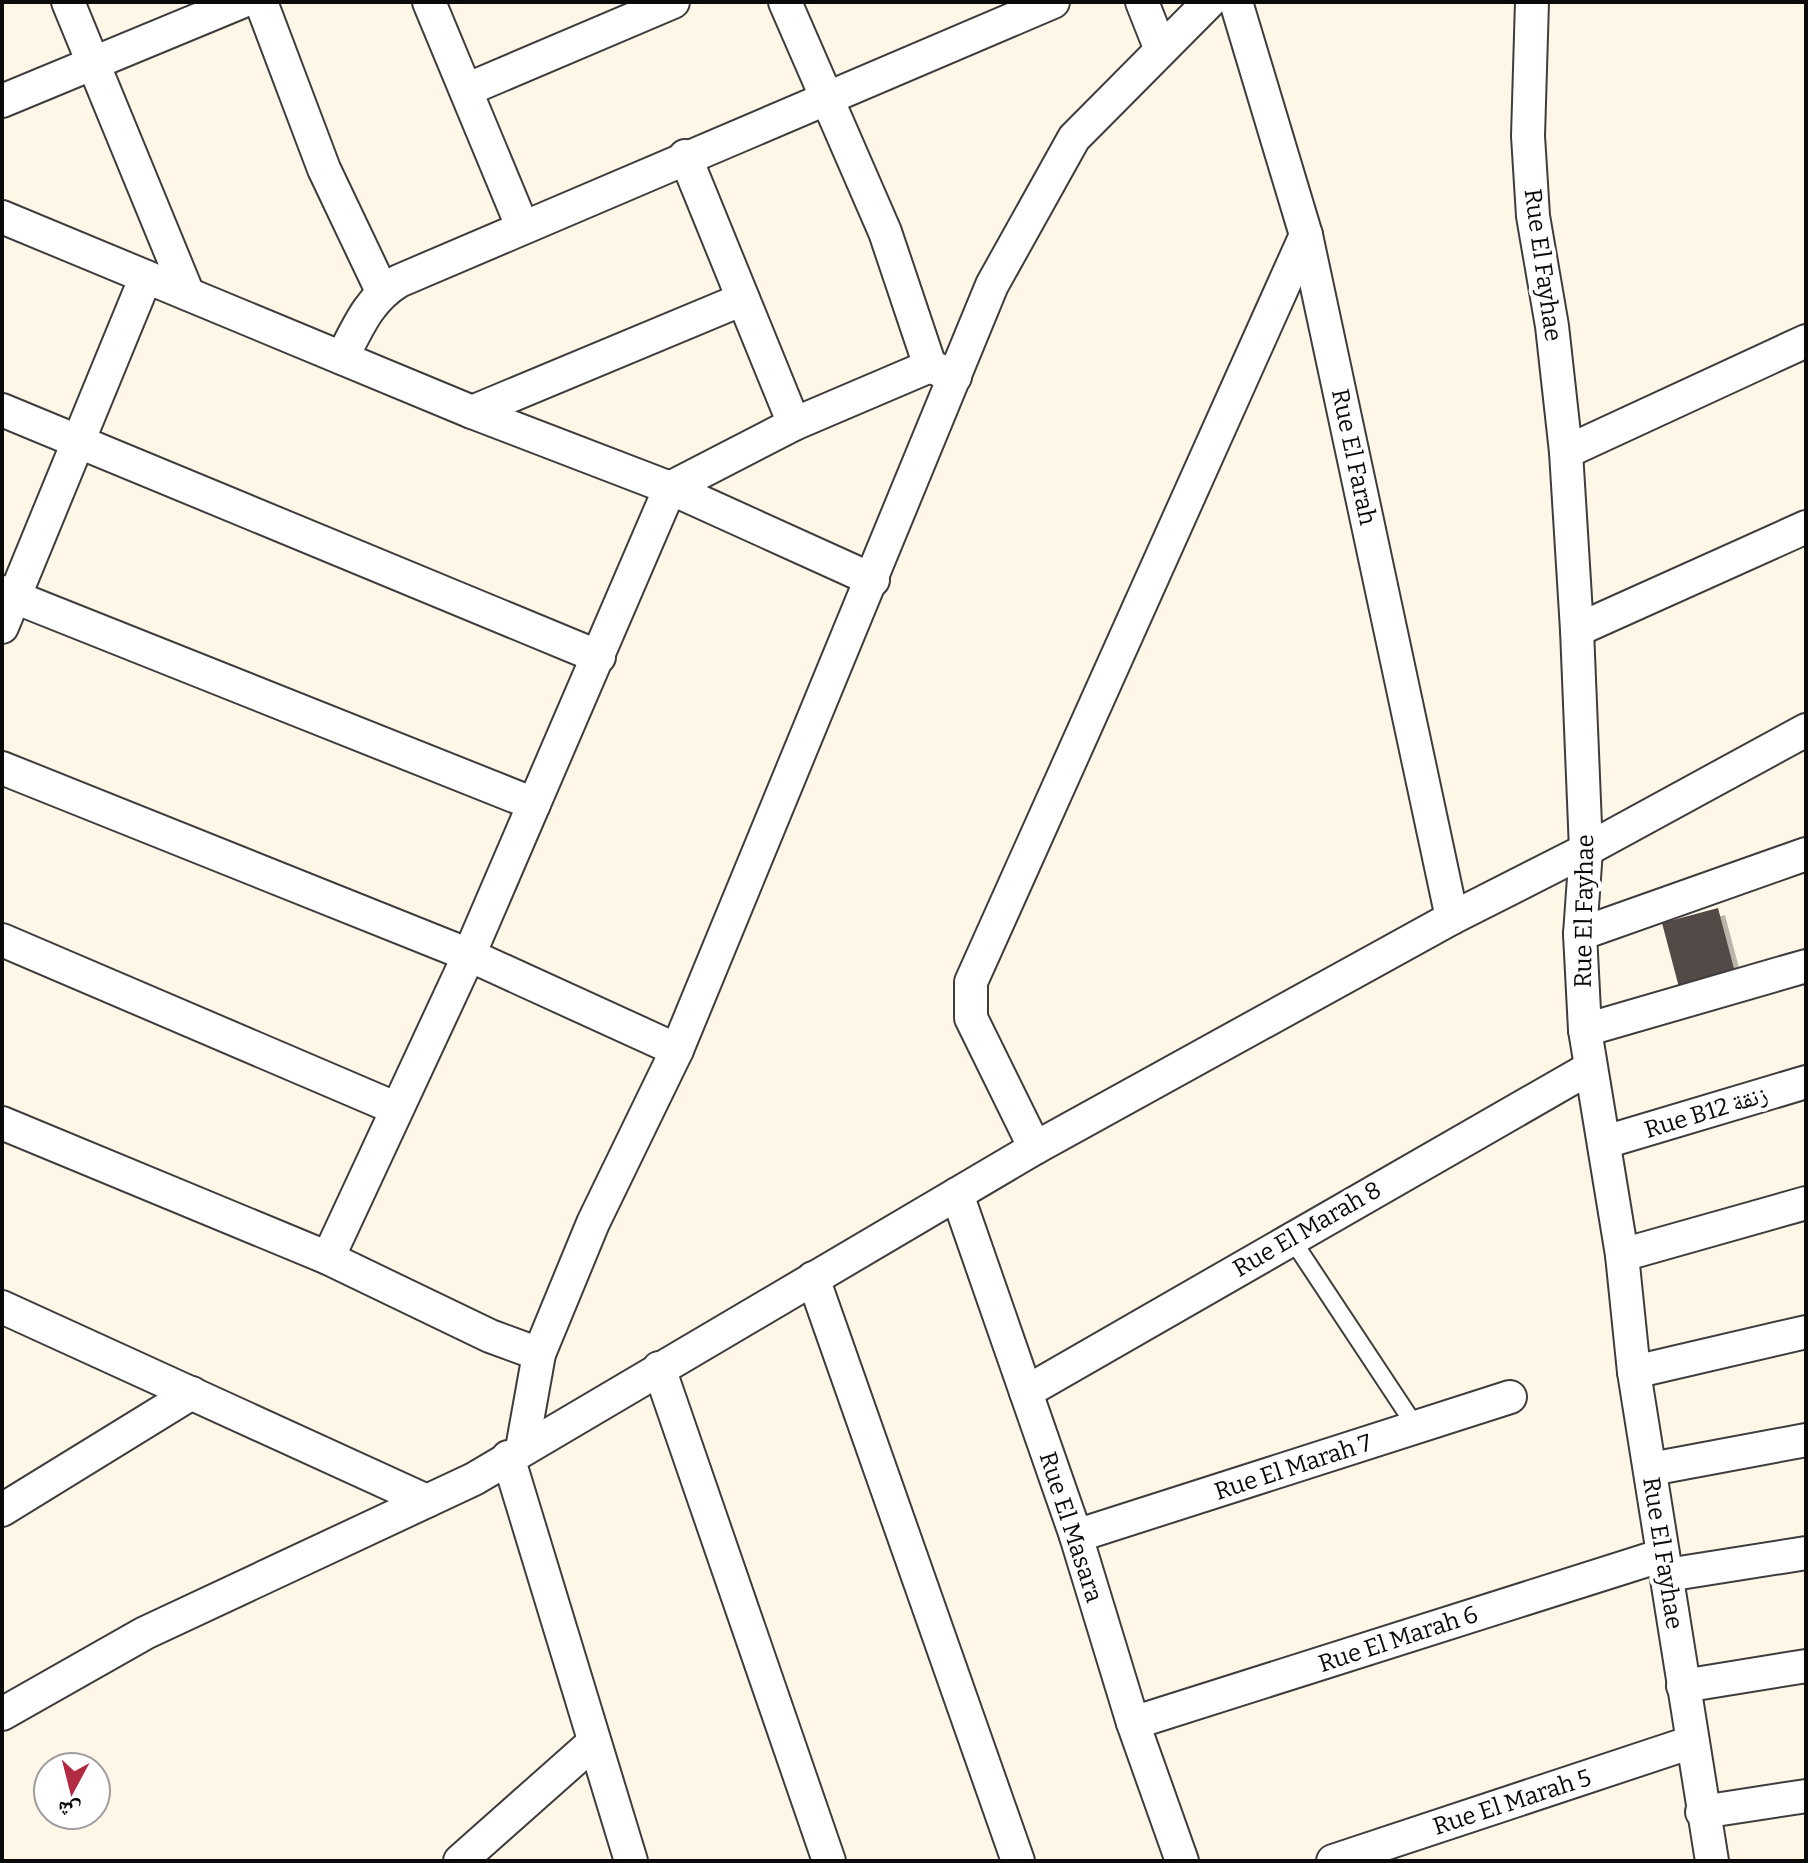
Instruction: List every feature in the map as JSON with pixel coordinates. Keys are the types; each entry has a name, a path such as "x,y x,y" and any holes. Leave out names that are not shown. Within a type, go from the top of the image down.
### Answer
{"street":[{"path":"68,2 188,294"},
{"path":"2,101 241,2"},
{"path":"261,2 324,169 382,291"},
{"path":"429,2 522,226"},
{"path":"466,90 673,2"},
{"path":"785,2 943,371"},
{"path":"342,358 367,309 382,291 522,226 1053,2"},
{"path":"1142,2 1161,50"},
{"path":"631,1861 593,1743 515,1453 539,1354 593,1223 677,1050 873,580 943,371 1074,138 1209,2"},
{"name":"Rue El Farah","path":"1236,2 1306,235 1452,918"},
{"name":"Rue El Fayhae","path":"1532,2 1528,136 1533,216 1552,326 1566,452 1577,630 1586,850 1580,934 1585,1030 1622,1255 1634,1372 1712,1861"},
{"path":"685,156 794,424"},
{"path":"2,217 145,279 472,412 670,488 873,580"},
{"path":"1035,1148 971,1018 971,982 975,968 1306,235"},
{"path":"2,627 8,594 78,440 145,279"},
{"path":"472,412 743,299"},
{"path":"1566,452 1806,341"},
{"path":"328,1258 395,1108 469,955 670,488 794,424 943,371"},
{"path":"2,410 599,657"},
{"path":"1577,630 1806,527"},
{"path":"8,594 534,804"},
{"path":"2,1714 145,1633 427,1501 515,1453 1035,1148 1452,918 1586,850 1806,730"},
{"path":"2,768 469,955 677,1050"},
{"path":"1580,934 1806,854"},
{"path":"2,940 395,1108"},
{"path":"1585,1030 1806,966"},
{"name":"Rue El Marah 8","path":"1026,1392 1590,1068"},
{"name":"Rue B12 زنقة","path":"1605,1142 1806,1082"},
{"path":"2,1123 328,1258 490,1336 539,1354"},
{"name":"Rue El Masara","path":"957,1194 1076,1536 1133,1723 1182,1861"},
{"path":"1622,1255 1806,1203"},
{"path":"813,1278 1018,1861"},
{"path":"2,1307 427,1501"},
{"path":"1634,1372 1806,1332"},
{"path":"659,1368 829,1861"},
{"path":"2,1510 192,1393"},
{"name":"Rue El Marah 7","path":"1076,1536 1510,1397"},
{"path":"1651,1469 1806,1440"},
{"name":"Rue El Marah 6","path":"1133,1723 1665,1565 1806,1553"},
{"path":"1683,1686 1806,1666"},
{"name":"Rue El Marah 5","path":"1333,1861 1692,1742"},
{"path":"460,1861 593,1743"},
{"path":"1702,1812 1806,1796"}],"lane":[{"path":"1291,1238 1416,1427"}],"building":[{"path":"1718,908 1737,980 1681,995 1662,923"}]}
